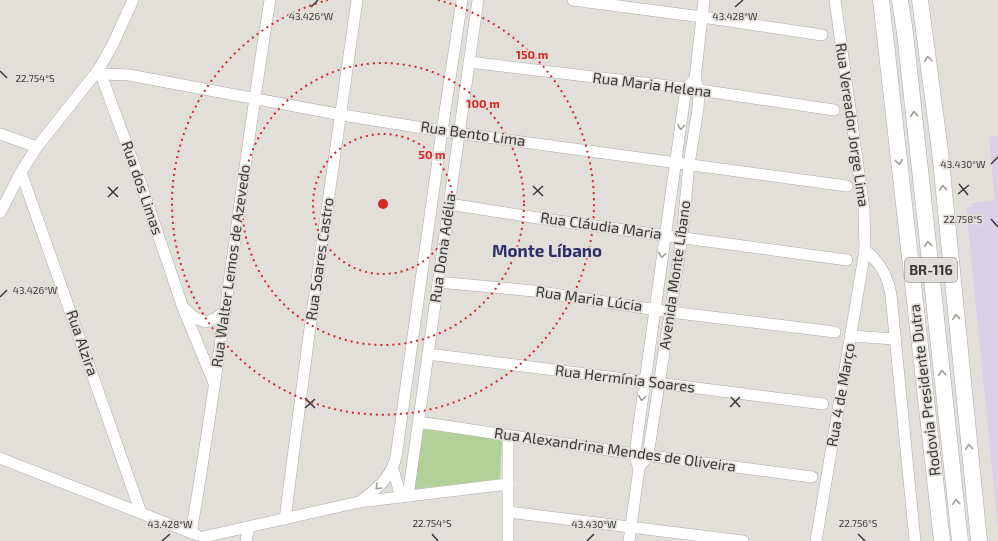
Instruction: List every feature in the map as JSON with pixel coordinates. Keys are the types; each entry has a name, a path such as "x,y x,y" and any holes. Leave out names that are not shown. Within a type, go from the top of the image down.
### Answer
{"highway":[{"name":"BR-116","path":"870,0 895,123"},
{"name":"Rodovia Presidente Dutra","path":"881,0 942,541"},
{"name":"Rodovia Presidente Dutra","path":"900,0 920,165 960,541"},
{"name":"BR-116","path":"920,0 940,151 979,541"}],"street":[{"path":"0,213 37,147 100,71 133,0"},
{"name":"Rua Walter Lemos de Azevedo","path":"191,533 204,461 254,99 270,0"},
{"name":"Rua Soares Castro","path":"285,519 308,342 342,115 357,0"},
{"name":"Rua Dona Adélia","path":"404,497 394,469 462,0"},
{"name":"Rua Dona Adélia","path":"404,497 418,422 478,0"},
{"path":"573,0 822,35"},
{"name":"Avenida Monte Líbano","path":"639,468 648,456 682,237 689,164 698,108 699,90 695,78 704,0"},
{"name":"Rua Vereador Jorge Lima","path":"835,0 863,202 866,250"},
{"name":"Rua Maria Helena","path":"470,62 686,88 834,110"},
{"name":"Rua Bento Lima","path":"100,71 129,75 342,115 442,131 846,186"},
{"name":"Rua dos Limas","path":"100,71 183,308 214,384"},
{"path":"686,88 695,78"},
{"name":"Avenida Monte Líbano","path":"629,541 639,468 635,454 644,381 686,88"},
{"path":"0,134 37,147"},
{"name":"Rua Alzira","path":"22,172 141,514"},
{"name":"Rua Cláudia Maria","path":"449,204 551,220 847,260"},
{"path":"866,250 879,263 886,276 891,295 915,541"},
{"name":"Rua 4 de Março","path":"816,541 866,250"},
{"name":"Rua Maria Lúcia","path":"438,282 534,291 670,312 835,332"},
{"path":"183,308 195,318 206,322 216,318 226,310"},
{"path":"851,336 895,339"},
{"name":"Rua Hermínia Soares","path":"428,354 823,404"},
{"name":"Rua Alexandrina Mendes de Oliveira","path":"418,422 648,456 812,477"},
{"path":"508,436 508,541"},
{"path":"0,458 191,533 205,540 250,527 359,502 508,484"},
{"path":"359,502 378,487 394,469"},
{"path":"508,512 743,541"},
{"path":"246,541 250,527"}],"shaded area":[{"path":"998,136 998,528 966,207 973,207 972,203 995,200 989,137"}],"green space":[{"path":"421,429 502,439 500,479 414,489"}],"district":[{"name":"Monte Líbano","path":"547,251"}]}
